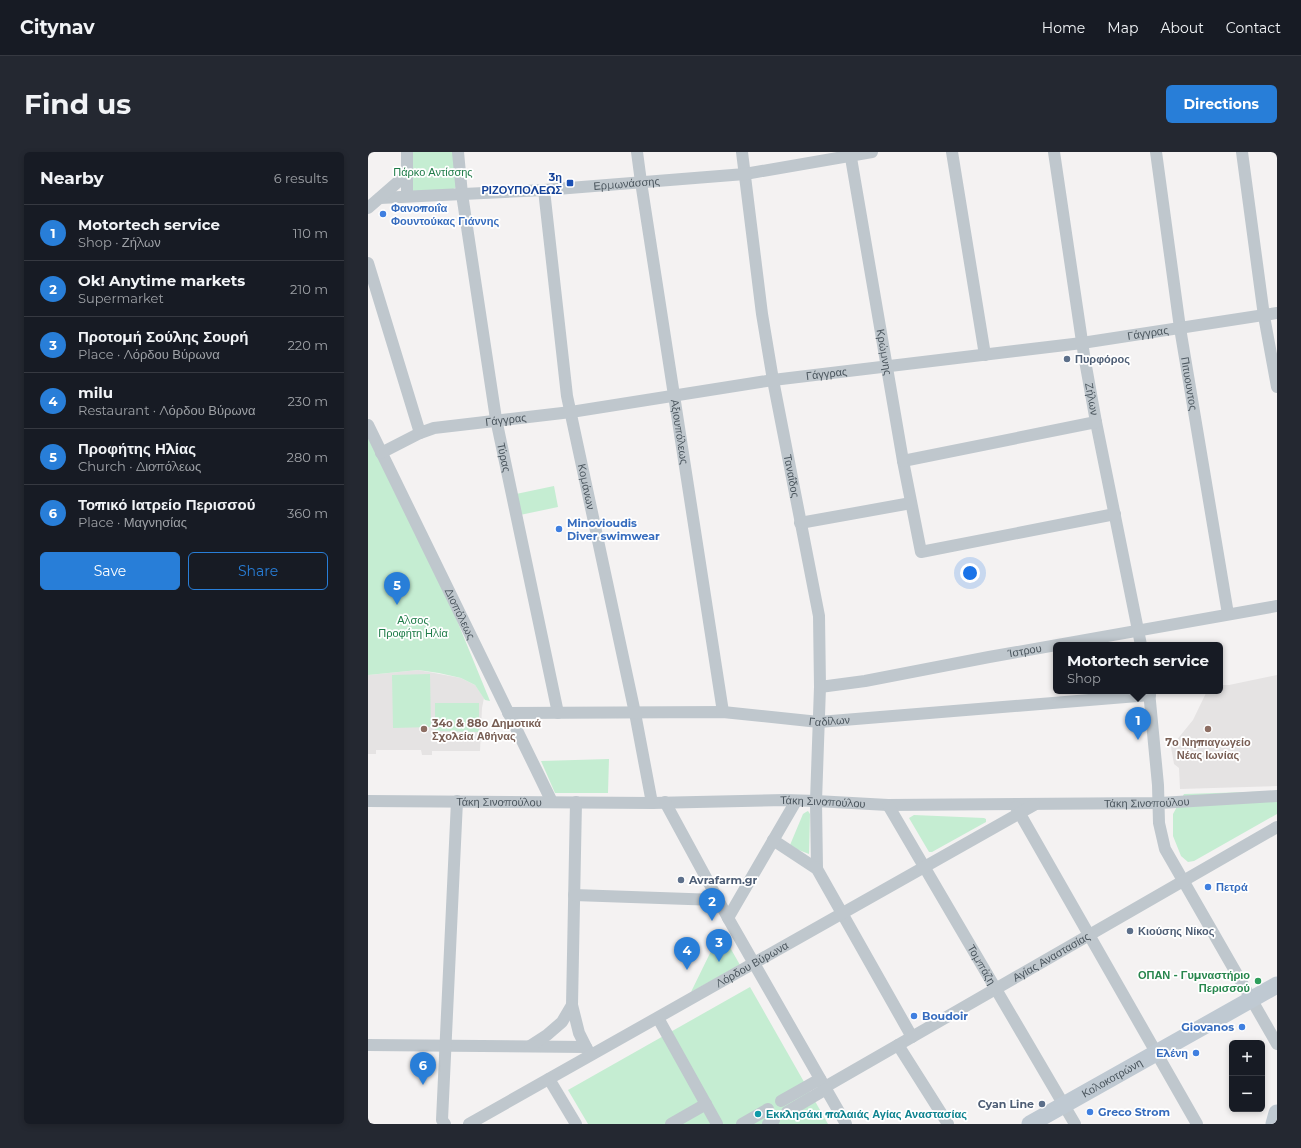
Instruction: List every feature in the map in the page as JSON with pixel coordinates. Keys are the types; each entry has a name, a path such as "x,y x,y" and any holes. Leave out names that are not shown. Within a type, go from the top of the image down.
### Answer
{"street":[{"path":"407,152 407,196"},
{"name":"Τύρας","path":"458,152 462,194 496,419 558,713"},
{"name":"Αξιουπόλεως","path":"637,152 723,712"},
{"name":"Ταναΐδος","path":"742,152 762,314 773,380 819,616 820,687 816,801 817,869"},
{"name":"Ερμωνάσσης","path":"380,198 544,190 745,174 850,154 872,152"},
{"path":"952,152 985,355"},
{"name":"Ζήλων","path":"1054,152 1082,343 1096,422 1140,642"},
{"name":"Πιτυουντος","path":"1156,152 1180,328 1228,614"},
{"path":"1242,152 1264,316 1277,387"},
{"name":"Κρώμνης","path":"850,154 903,461 921,552 1115,514"},
{"path":"368,208 407,174"},
{"name":"Κομάνων","path":"544,190 567,396 635,713 652,803"},
{"path":"368,263 420,432"},
{"name":"Γάγγρας","path":"382,453 420,432 434,428 496,419 571,412 773,380 1082,343 1277,313"},
{"path":"903,461 1096,422"},
{"name":"Διοπόλεως","path":"368,425 552,802"},
{"path":"800,522 911,503"},
{"name":"Ίστρου","path":"1072,642 1277,606"},
{"name":"Ίστρου","path":"820,687 864,681 1053,645"},
{"name":"Γαδίλων","path":"508,713 723,712 819,722 1138,694"},
{"path":"1149,694 1160,803 1159,823 1165,849 1277,1044"},
{"name":"Τάκη Σινοπούλου","path":"368,801 652,803 816,801 1017,809 1035,804 1160,803 1277,796"},
{"path":"445,1124 442,1120 456,801"},
{"path":"728,918 796,801"},
{"path":"576,802 572,1005 579,1032 588,1051"},
{"path":"664,802 717,900 846,1124"},
{"name":"Τομπάζη","path":"888,805 1075,1124"},
{"path":"1017,809 1197,1124"},
{"name":"Λόρδου Βύρωνα","path":"469,1124 549,1079 588,1051 658,1018 925,867 1017,809"},
{"name":"Αγίας Αναστασίας","path":"784,1107 898,1045 1183,881 1276,830"},
{"path":"773,840 817,869 912,1037"},
{"path":"574,895 717,900"},
{"name":"Κολοκοτρώνη","path":"1030,1124 1277,985"},
{"path":"530,1046 547,1035 562,1022 572,1005"},
{"path":"658,1018 717,1124"},
{"path":"368,1045 530,1046 588,1051"},
{"path":"898,1045 948,1124"},
{"path":"549,1079 576,1124"},
{"path":"671,1124 706,1104"},
{"path":"742,1124 768,1109"},
{"path":"1274,1124 1277,1112"}],"shaded area":[{"name":"34ο & 88ο Δημοτικά Σχολεία Αθήνας","path":"418,670 461,678 475,685 484,698 482,708 480,751 432,751 432,755 422,755 421,750 376,750 376,754 368,754 368,675"},
{"path":"1277,675 1277,786 1180,789 1179,768 1174,764 1171,747 1193,720 1206,694 1223,694 1223,685"}],"green space":[{"name":"Πάρκο Αντίσσης","path":"412,152 454,152 457,187 453,189 412,192"},
{"name":"Αλσος Προφήτη Ηλία","path":"368,428 426,545 490,701 485,700 475,685 461,678 439,673 418,670 368,675"},
{"path":"554,486 558,507 520,515 516,494"},
{"path":"430,674 431,727 393,728 392,675"},
{"path":"435,703 479,703 479,732 435,731"},
{"path":"609,759 608,793 555,793 541,761"},
{"path":"1277,791 1277,814 1194,861 1188,862 1181,856 1173,836 1173,814 1184,794"},
{"path":"808,811 810,814 809,854 791,847 790,845 803,814"},
{"path":"914,815 984,818 986,819 986,822 932,852 929,852 909,818"},
{"path":"723,935 740,965 691,992 714,945"},
{"path":"750,987 828,1124 588,1124 568,1090"}],"place":[{"name":"3η ΡΙΖΟΥΠΟΛΕΩΣ","path":"570,183"},
{"name":"Φανοποιΐα Φουντούκας Γιάννης","path":"383,214"},
{"name":"Πυρφόρος","path":"1067,359"},
{"name":"Minovioudis Diver swimwear","path":"559,529"},
{"name":"Προφήτης Ηλίας","path":"397,605"},
{"name":"34ο & 88ο Δημοτικά Σχολεία Αθήνας","path":"424,729"},
{"name":"7ο Νηπιαγωγείο Νέας Ιωνίας","path":"1208,729"},
{"name":"Motortech service","path":"1138,740"},
{"name":"Avrafarm.gr","path":"681,880"},
{"name":"Πετρά","path":"1208,887"},
{"name":"Ok! Anytime markets","path":"712,921"},
{"name":"Κιούσης Νίκος","path":"1130,931"},
{"name":"Προτομή Σούλης Σουρή","path":"719,962"},
{"name":"milu","path":"687,970"},
{"name":"ΟΠΑΝ - Γυμναστήριο Περισσού","path":"1258,981"},
{"name":"Boudoir","path":"914,1016"},
{"name":"Giovanos","path":"1242,1027"},
{"name":"Ελένη","path":"1196,1053"},
{"name":"Τοπικό Ιατρείο Περισσού","path":"423,1085"},
{"name":"Cyan Line","path":"1042,1104"},
{"name":"Greco Strom","path":"1090,1112"},
{"name":"Εκκλησάκι παλαιάς Αγίας Αναστασίας","path":"758,1114"}]}
